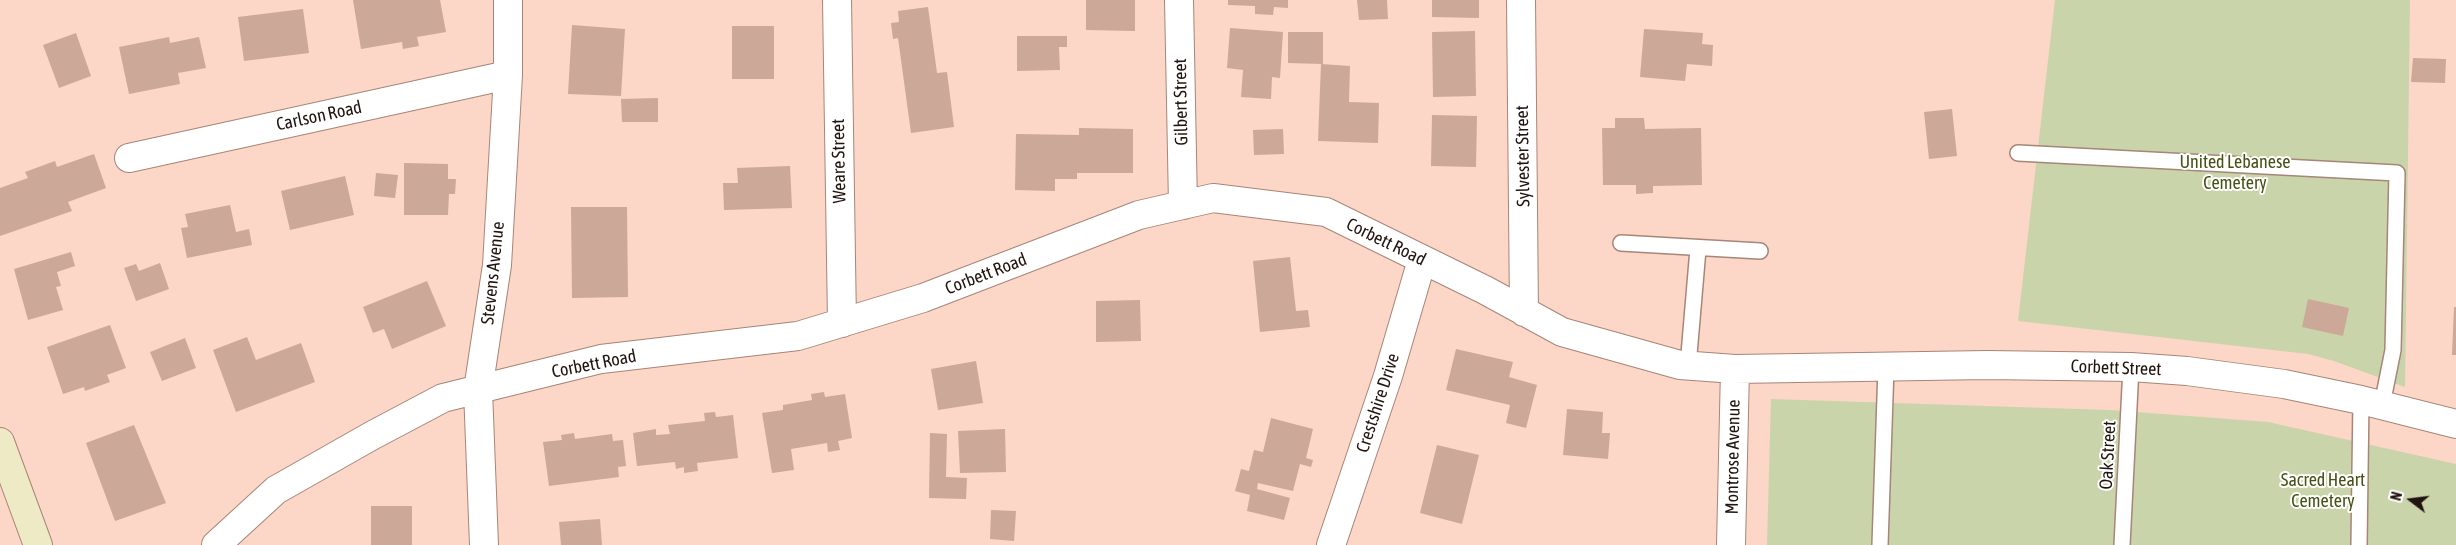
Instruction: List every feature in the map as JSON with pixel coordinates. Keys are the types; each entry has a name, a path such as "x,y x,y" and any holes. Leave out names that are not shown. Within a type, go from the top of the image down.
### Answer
{"main road":[{"path":"0,442 38,545"}],"street":[{"name":"Stevens Avenue","path":"484,545 478,390 496,265 508,75 508,0"},
{"name":"Weare Street","path":"837,0 842,323"},
{"name":"Gilbert Street","path":"1180,0 1183,205"},
{"name":"Sylvester Street","path":"1521,0 1524,312"},
{"name":"Carlson Road","path":"129,158 508,75"},
{"name":"Corbett Road","path":"216,545 276,490 372,435 443,398 600,359 798,336 923,298 1139,215 1213,198 1326,212 1562,332 1626,352 1688,366 1735,369 1770,367"},
{"name":"Crestshire Drive","path":"1331,545 1388,376 1422,260"},
{"name":"Corbett Street","path":"1770,367 1987,365 2131,367 2187,371 2284,384 2371,402 2456,424"},
{"name":"Montrose Avenue","path":"1732,545 1735,369"}],"lane":[{"path":"2018,153 2396,173 2393,350 2371,402 2360,545"},
{"path":"1621,243 1698,249 1760,251"},
{"path":"1688,366 1698,249"},
{"path":"1880,545 1886,367"},
{"name":"Oak Street","path":"2122,545 2131,367"}],"green space":[{"name":"United Lebanese Cemetery","path":"2055,0 2410,0 2405,387 2334,361 2308,354 2018,321"},
{"name":"Sacred Heart Cemetery","path":"1771,399 2109,410 2268,422 2456,464 2456,545 1767,545"}],"building":[{"path":"353,0 440,0 446,32 417,37 419,46 403,49 402,42 361,49"},
{"path":"1086,0 1135,0 1135,31 1086,30"},
{"path":"1228,0 1288,0 1288,8 1274,7 1273,15 1255,14 1255,6 1228,5"},
{"path":"1357,0 1387,0 1388,19 1359,20"},
{"path":"1432,0 1479,0 1479,18 1432,17"},
{"path":"928,7 937,73 947,72 954,127 911,133 898,38 893,39 891,23 899,22 898,11"},
{"path":"303,9 309,53 244,61 238,17"},
{"path":"572,25 625,29 621,96 568,94"},
{"path":"732,26 774,26 774,79 732,79"},
{"path":"1230,28 1283,32 1280,78 1272,77 1271,99 1241,97 1243,70 1227,68"},
{"path":"1644,29 1703,33 1702,44 1713,45 1712,66 1687,64 1685,81 1640,77"},
{"path":"1475,31 1476,96 1433,97 1432,32"},
{"path":"1288,32 1323,32 1323,64 1288,63"},
{"path":"76,33 91,76 59,88 43,45"},
{"path":"1017,36 1067,36 1067,47 1059,47 1060,70 1017,71"},
{"path":"169,37 170,43 199,37 206,68 178,73 180,84 129,94 119,47"},
{"path":"2413,58 2446,59 2445,83 2411,82"},
{"path":"1321,64 1350,66 1349,102 1379,103 1378,143 1318,141"},
{"path":"658,98 658,122 622,122 621,99"},
{"path":"1952,109 1957,156 1929,159 1924,112"},
{"path":"1432,115 1477,116 1476,167 1431,166"},
{"path":"1615,118 1644,118 1645,129 1701,128 1702,185 1653,186 1653,193 1636,194 1636,185 1603,185 1602,128 1615,128"},
{"path":"1079,128 1133,129 1133,173 1077,173 1077,179 1055,179 1055,191 1015,190 1016,134 1079,135"},
{"path":"1283,129 1284,154 1254,155 1253,130"},
{"path":"94,154 106,188 68,202 72,211 0,236 0,188 28,178 25,172 55,161 57,167"},
{"path":"404,163 448,164 448,179 456,179 455,194 449,194 448,215 404,215"},
{"path":"790,166 792,208 724,210 723,183 738,183 737,168"},
{"path":"376,173 398,175 395,198 374,196"},
{"path":"345,176 354,215 290,230 281,191"},
{"path":"230,205 236,232 249,229 252,245 187,258 181,228 188,227 185,214"},
{"path":"571,207 627,207 628,297 572,298"},
{"path":"71,252 75,266 57,272 61,286 56,287 63,310 28,320 14,269"},
{"path":"1290,257 1296,311 1308,310 1310,327 1260,332 1253,261"},
{"path":"160,263 169,289 136,301 124,268 136,264 139,271"},
{"path":"427,281 446,326 392,349 384,329 373,333 363,307"},
{"path":"2308,299 2349,308 2343,336 2302,327"},
{"path":"1140,300 1141,341 1096,342 1096,301"},
{"path":"2454,307 2456,307 2456,355 2452,355"},
{"path":"110,325 126,368 107,375 110,382 85,391 84,387 63,394 47,347"},
{"path":"247,337 256,360 301,343 315,382 236,412 213,350"},
{"path":"185,338 196,368 162,381 150,352"},
{"path":"1456,349 1513,362 1509,377 1537,385 1526,428 1506,423 1510,405 1446,390"},
{"path":"976,361 983,403 938,410 931,369"},
{"path":"824,392 825,397 845,394 852,438 838,441 840,450 828,452 827,443 791,449 794,470 772,473 762,413 783,410 783,405 812,400 811,394"},
{"path":"1567,409 1603,412 1602,433 1610,433 1608,459 1563,455"},
{"path":"715,412 716,417 733,415 738,458 697,463 698,471 684,473 684,467 676,469 675,462 637,466 633,433 656,429 656,435 670,434 668,425 705,421 704,413"},
{"path":"1271,418 1313,429 1306,458 1313,460 1311,467 1300,464 1293,491 1258,483 1257,489 1290,498 1284,520 1247,511 1250,495 1235,491 1241,469 1249,471 1254,450 1263,452"},
{"path":"134,425 166,503 115,521 86,443"},
{"path":"1005,429 1006,472 960,473 958,431"},
{"path":"574,433 575,439 612,434 613,441 623,440 626,466 618,467 619,477 549,486 543,442 562,440 561,435"},
{"path":"930,433 947,434 946,477 967,478 966,499 929,498"},
{"path":"1437,445 1479,455 1462,524 1420,513"},
{"path":"371,506 412,506 412,545 371,545"},
{"path":"991,510 1016,511 1014,541 990,539"},
{"path":"600,519 602,545 561,545 559,522"}]}
